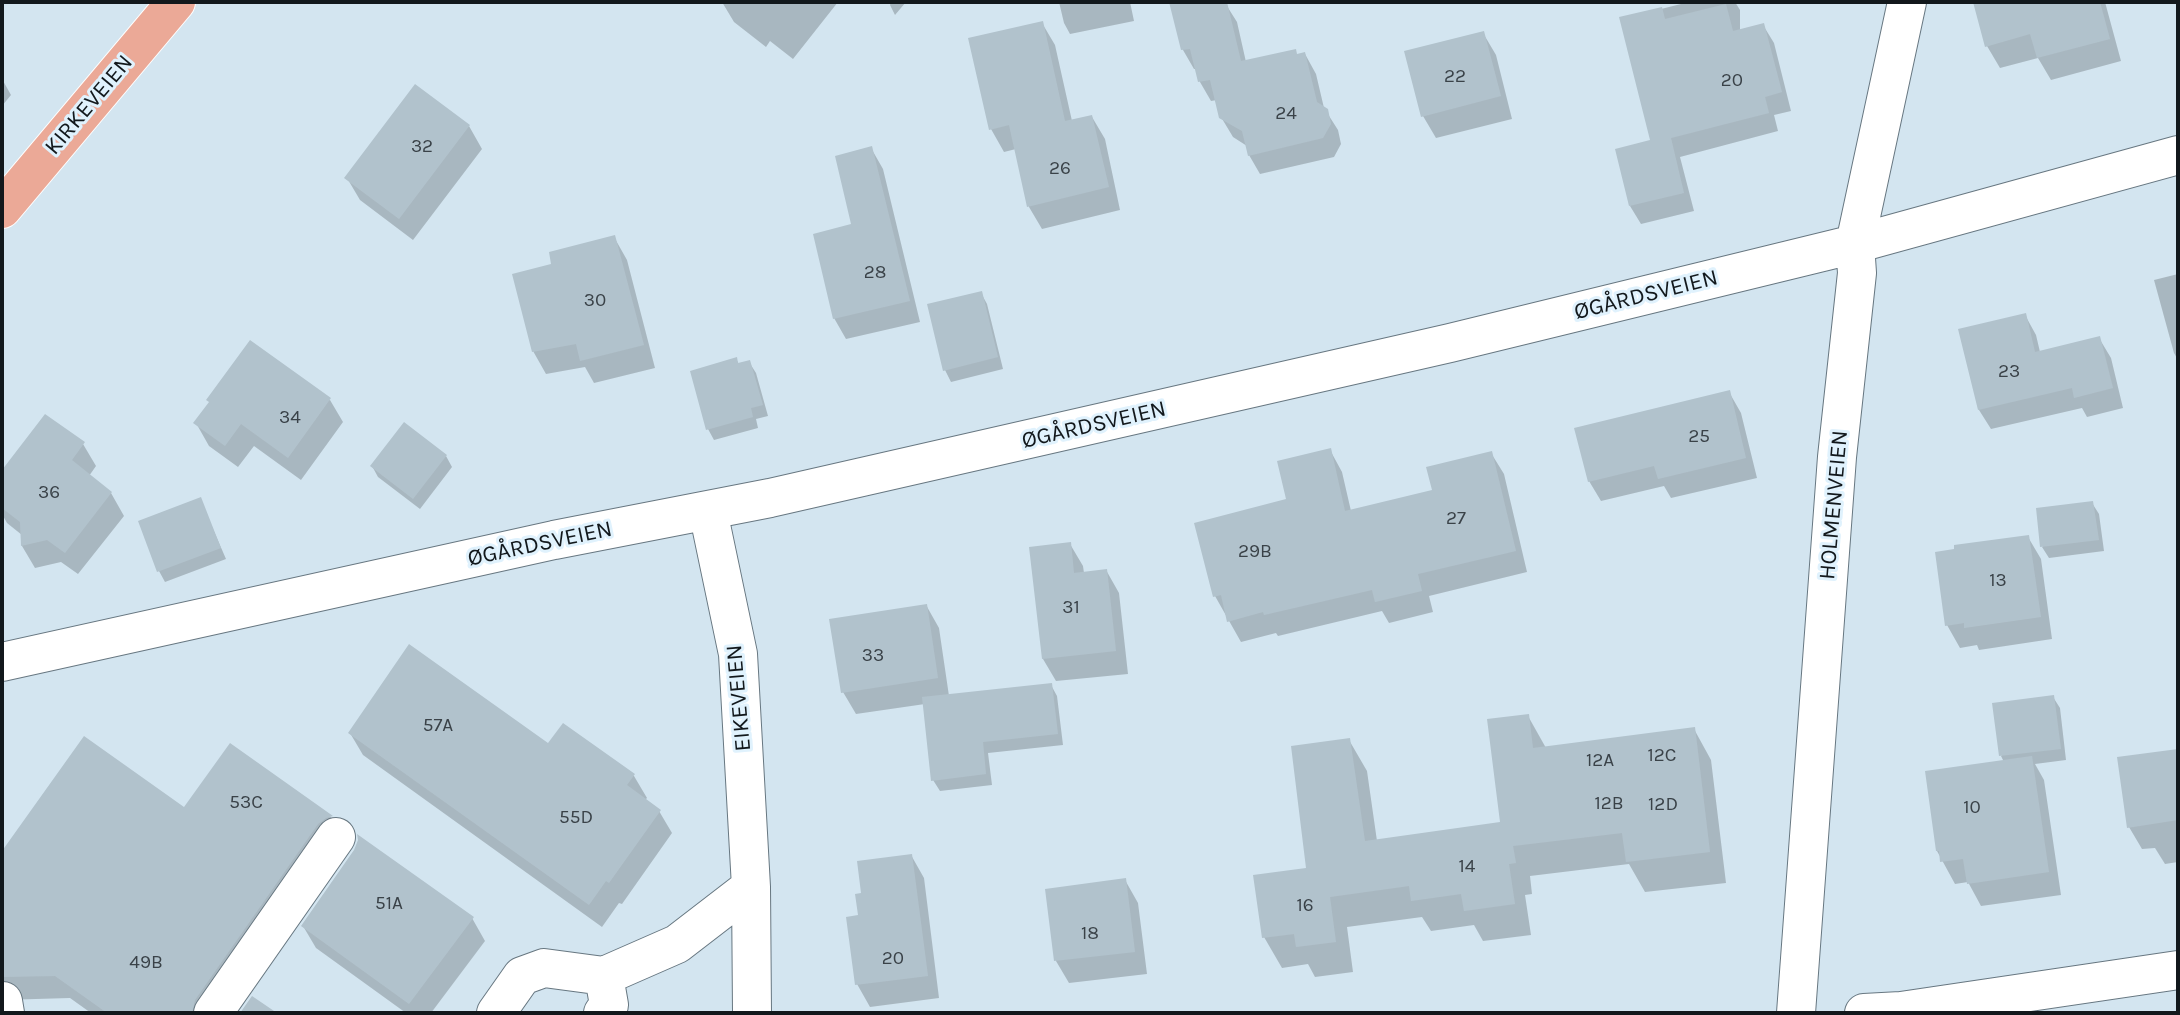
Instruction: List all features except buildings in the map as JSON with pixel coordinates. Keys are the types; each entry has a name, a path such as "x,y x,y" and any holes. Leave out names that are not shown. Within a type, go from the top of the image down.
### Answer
{"main road":[{"name":"KIRKEVEIEN","path":"2,209 176,2"}],"street":[{"name":"HOLMENVEIEN","path":"1796,1013 1837,457 1857,273 1854,244 1907,2"},
{"name":"ØGÅRDSVEIEN","path":"2,662 541,543 708,511 1411,352 1854,244 2178,155"},
{"name":"EIKEVEIEN","path":"708,511 738,654 751,887 752,1013"},
{"path":"213,1013 336,837"},
{"path":"496,1013 522,976 544,968 604,995 677,944 751,887"},
{"path":"1864,1013 1901,1011 2178,970"}]}
